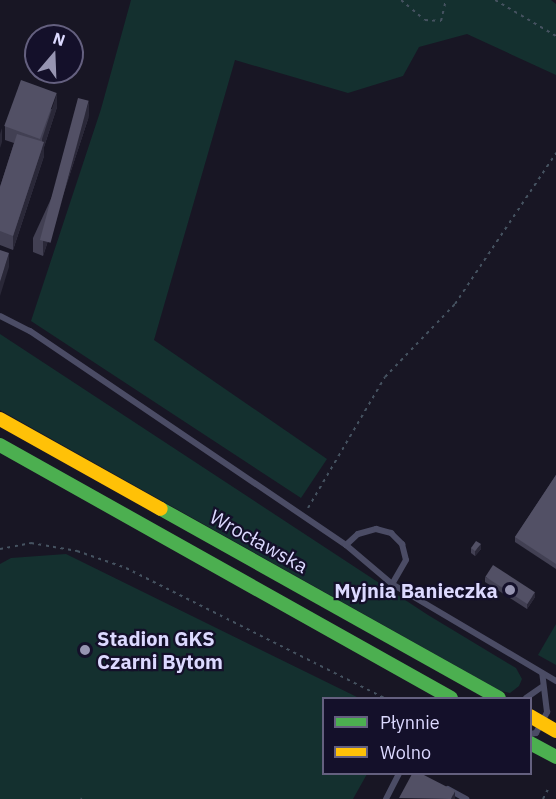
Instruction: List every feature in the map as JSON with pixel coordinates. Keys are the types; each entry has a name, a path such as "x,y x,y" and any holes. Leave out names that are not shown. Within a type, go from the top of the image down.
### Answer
{"main road":[{"name":"Wrocławska","path":"0,419 495,697"},
{"name":"Wrocławska","path":"0,445 447,697"},
{"path":"532,717 556,731"},
{"path":"532,744 556,757"}],"lane":[{"path":"0,316 30,331 346,545 392,584 556,681"},
{"path":"346,545 358,534 376,529 391,533 402,544 406,560 392,584"},
{"path":"532,734 536,734 543,724 547,712 542,673"},
{"path":"529,697 542,687"},
{"path":"386,799 398,775"},
{"path":"440,784 466,799"}],"path":[{"path":"401,0 425,20 441,21 446,0"},
{"path":"495,0 556,36"},
{"path":"303,516 385,377 455,304 556,153"},
{"path":"0,549 31,543 77,550 126,568 381,697"},
{"path":"543,799 548,789"}],"green space":[{"path":"131,0 551,0 556,4 556,75 467,34 419,47 403,76 348,93 235,60 154,340 327,459 301,498 31,321 101,109"},
{"path":"0,334 428,615 516,668 522,679 519,686 510,693 501,691 0,410"},
{"name":"Stadion GKS Czarni Bytom","path":"66,554 357,697 322,697 322,775 366,775 353,799 0,799 0,564 11,558"},
{"path":"556,624 556,665 538,655"}],"building":[{"path":"21,80 24,84 32,84 57,93 40,139 4,126"},
{"path":"78,98 89,101 51,243 40,240"},
{"path":"17,134 44,142 13,236 0,231 0,187"},
{"path":"0,250 9,253 0,282"},
{"path":"556,475 556,564 515,537"},
{"path":"476,541 481,544 475,551 471,548"},
{"name":"Myjnia Banieczka","path":"493,565 535,592 527,604 485,577"},
{"path":"411,775 424,775 455,791 451,799 399,798"}],"traffic: fast":[{"path":"0,445 449,697"},
{"path":"161,509 497,697"},
{"path":"532,744 556,757"}],"traffic: slow":[{"path":"0,419 161,509"},
{"path":"532,717 556,731"}],"place":[{"name":"Myjnia Banieczka","path":"510,590"},
{"name":"Stadion GKS Czarni Bytom","path":"85,650"}]}
